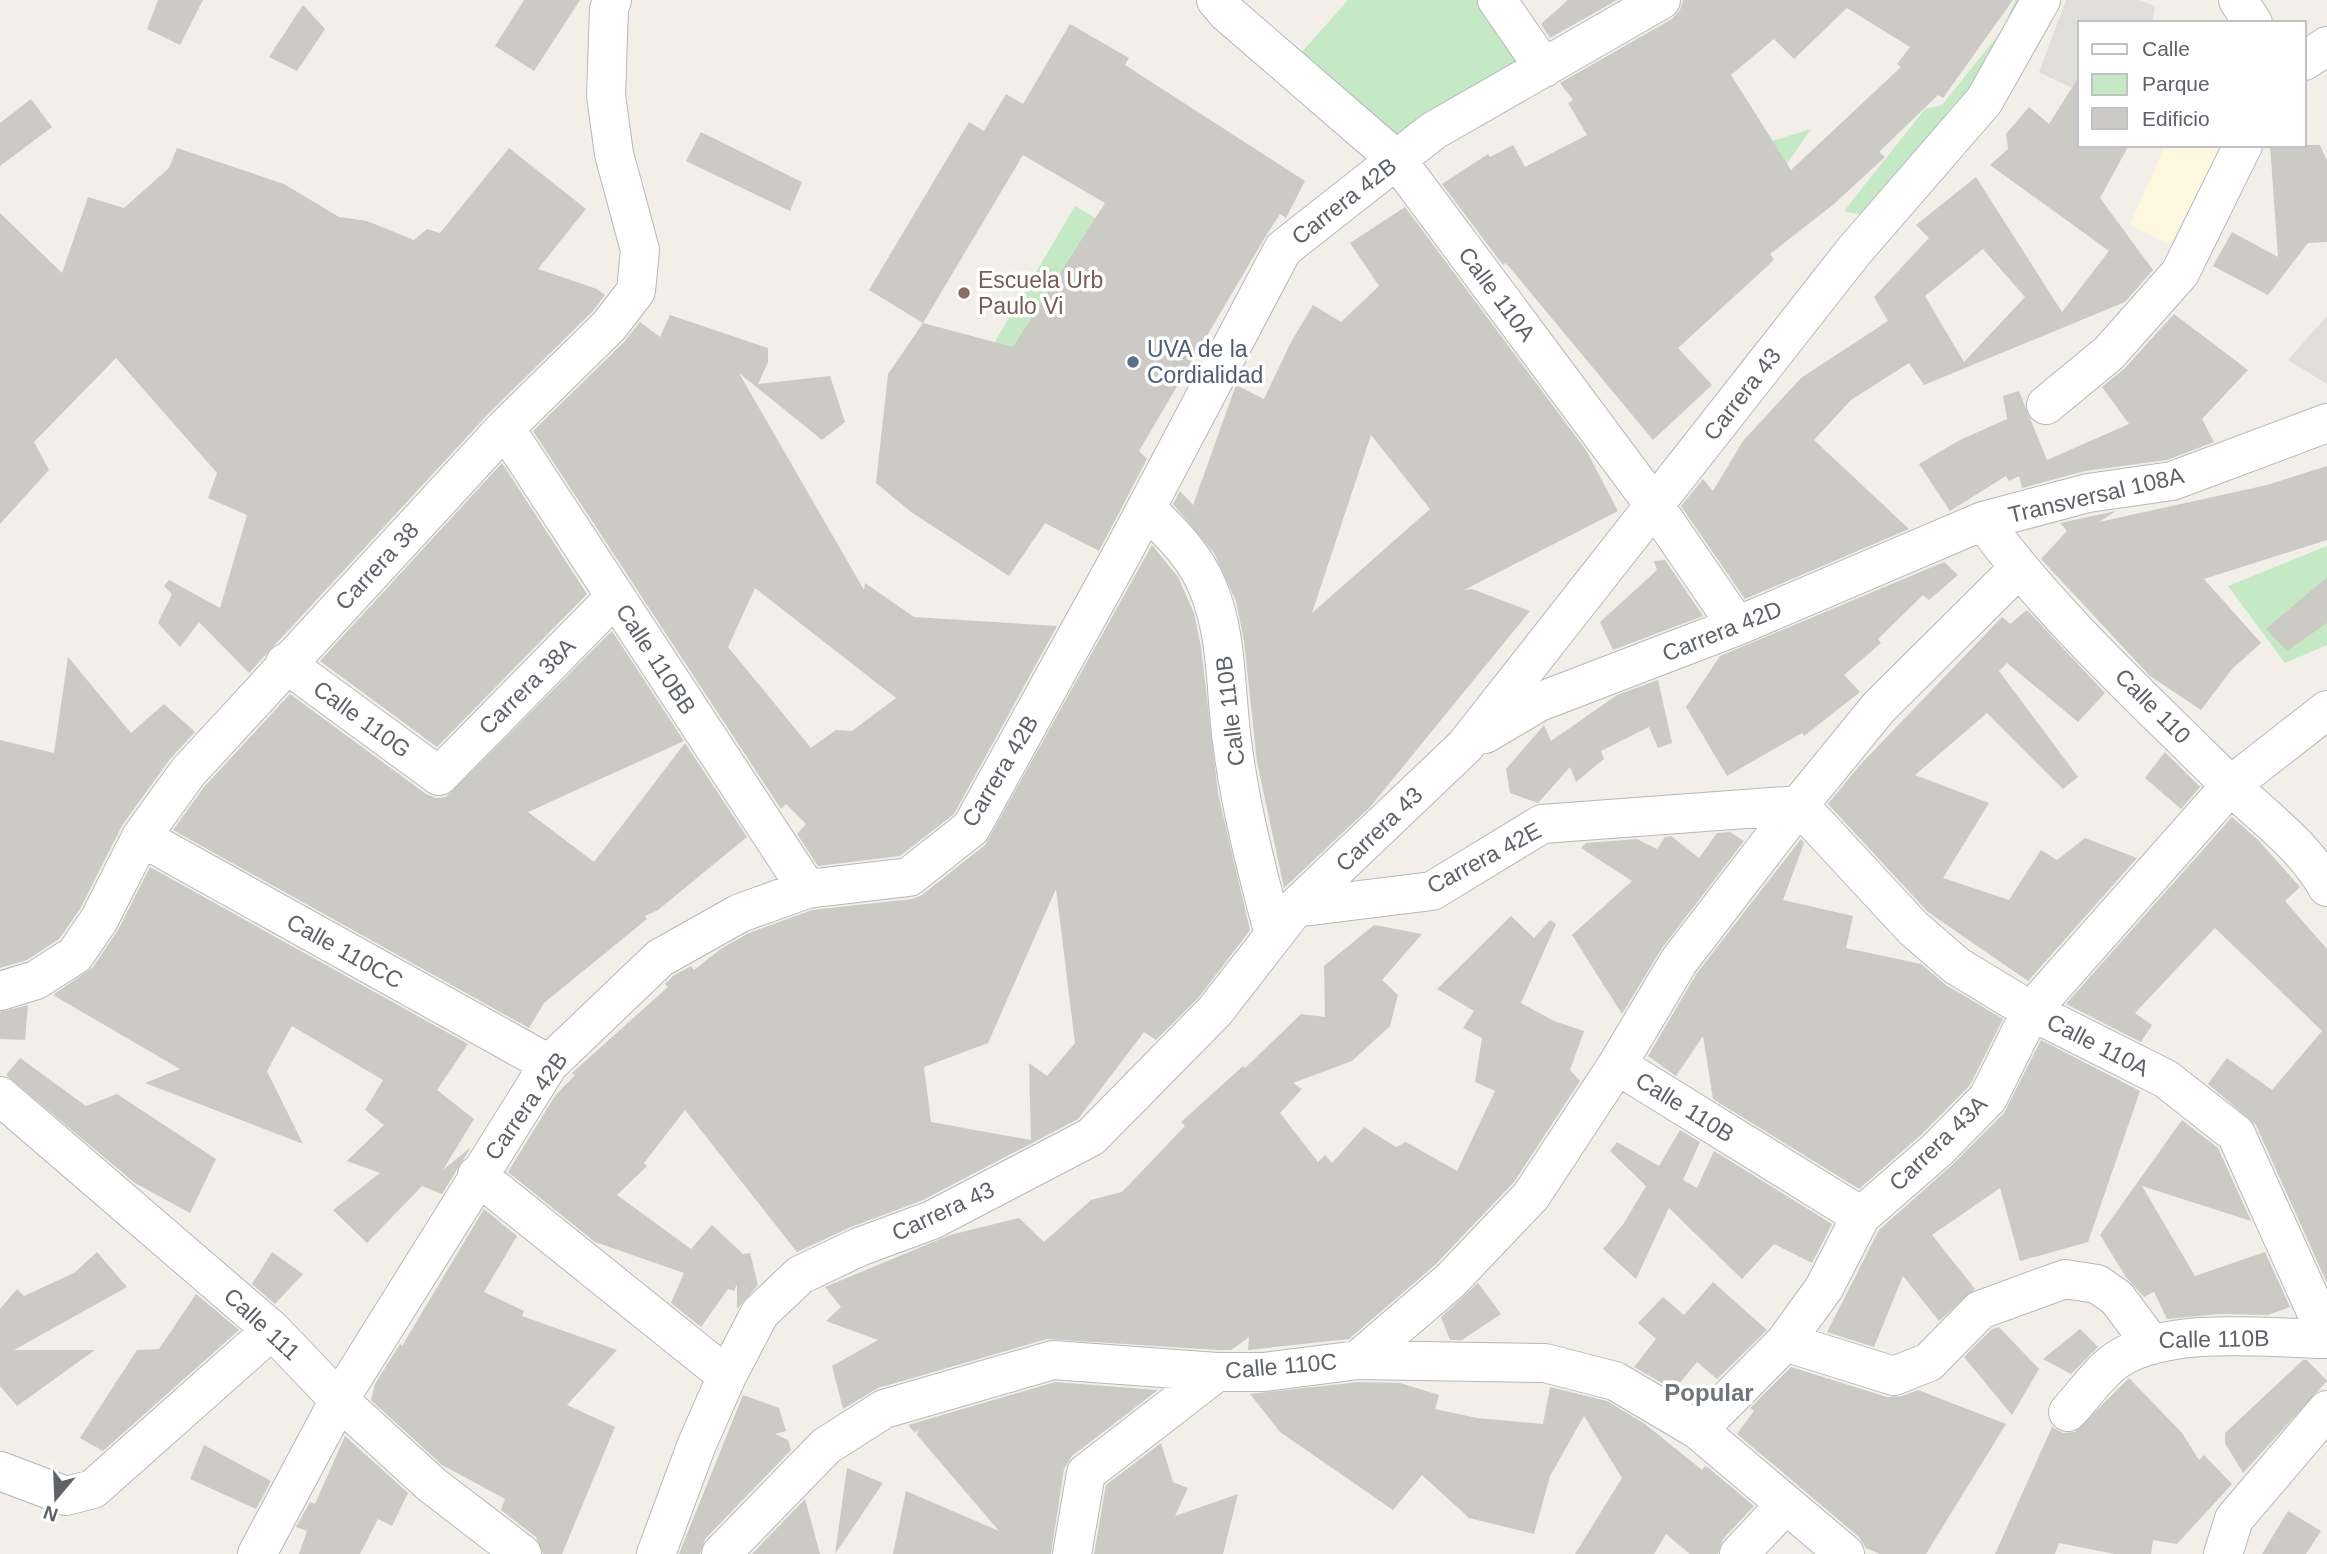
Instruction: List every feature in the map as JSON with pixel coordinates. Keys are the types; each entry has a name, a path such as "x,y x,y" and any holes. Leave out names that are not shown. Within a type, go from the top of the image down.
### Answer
{"street":[{"name":"Carrera 38","path":"0,990 36,980 75,955 99,920 141,837 188,772 285,663 505,428 609,326 636,291 640,250 614,154 606,95 609,9 612,0"},
{"name":"Calle 110A","path":"1216,0 1227,13 1397,160 1654,505 1737,626"},
{"path":"1497,0 1544,68"},
{"name":"Carrera 42B","path":"257,1554 339,1400 477,1175 550,1064 660,958 740,913 807,889 909,877 971,828 1146,508 1283,249 1433,131 1661,0"},
{"name":"Carrera 43","path":"656,1554 697,1444 727,1376 760,1312 800,1275 859,1247 932,1220 1091,1137 1214,1011 1285,921 1465,746 1854,251 1984,101 2041,0"},
{"path":"2238,0 2252,21"},
{"path":"2306,60 2327,46"},
{"path":"2046,404 2109,352 2180,274 2242,147"},
{"name":"Transversal 108A","path":"1983,521 2088,493 2172,481 2327,423"},
{"name":"Calle 110BB","path":"505,428 807,889"},
{"name":"Calle 110B","path":"1146,508 1185,547 1208,586 1220,623 1232,742 1254,863 1285,921"},
{"name":"Calle 110","path":"1983,521 2018,569 2231,785 2315,864 2327,887"},
{"name":"Carrera 42D","path":"1465,746 1539,702 1737,626 1983,521"},
{"path":"1359,1360 1450,1281 1531,1196 1617,1065 1679,961 1799,805 1879,707 2018,569"},
{"name":"Carrera 38A","path":"439,776 615,597"},
{"name":"Calle 110G","path":"285,663 439,776"},
{"name":"Carrera 43A","path":"1698,1430 1785,1342 1824,1288 1861,1216 1937,1150 1988,1098 2031,1011 2231,785 2327,710"},
{"name":"Calle 110A","path":"1799,805 1913,928 1957,966 2031,1011 2166,1079 2236,1134 2327,1338"},
{"name":"Carrera 42E","path":"1285,921 1432,891 1542,824 1799,805"},
{"name":"Calle 110CC","path":"141,837 550,1064"},
{"name":"Calle 110B","path":"1617,1065 1861,1216"},
{"name":"Calle 111","path":"0,1096 272,1330 339,1400 432,1485 479,1541 522,1554"},
{"path":"477,1175 727,1376"},
{"name":"Calle 110B","path":"1785,1342 1894,1376 1928,1362 1980,1310 2065,1279 2097,1283 2116,1298 2152,1345 2180,1339 2327,1338"},
{"path":"0,1471 66,1496 93,1489 272,1330"},
{"path":"2068,1412 2119,1358 2152,1345"},
{"name":"Calle 110C","path":"721,1554 826,1446 884,1409 1053,1360 1217,1372 1264,1372 1359,1360 1545,1363 1615,1381 1698,1430 1844,1554"},
{"path":"1072,1554 1086,1473 1217,1372"},
{"path":"2223,1554 2234,1519 2327,1410"},
{"path":"1739,1554 1786,1504"}],"shaded area":[{"path":"2066,0 2138,0 2155,6 2152,21 2078,21 2078,91 2039,72"},
{"path":"2164,147 2221,147 2170,244 2130,225"},
{"path":"2327,316 2327,384 2288,360"}],"green space":[{"path":"1348,0 1479,0 1532,67 1396,150 1292,63"},
{"path":"2015,0 2031,0 1982,92 1867,216 1844,211 1925,109 1942,105 2003,29"},
{"path":"1811,129 1778,177 1769,142"},
{"path":"1075,206 1159,255 1071,406 986,357"},
{"path":"2327,546 2327,645 2285,663 2228,586"}],"building":[{"path":"158,0 203,0 180,45 147,29"},
{"path":"524,0 580,0 534,71 495,46"},
{"path":"1568,0 1617,0 1550,38 1541,24"},
{"path":"1683,0 2013,0 1943,98 1938,95 1879,152 1885,157 1834,204 1770,254 1774,260 1678,348 1712,385 1653,440 1506,263 1503,265 1442,184 1488,154 1490,157 1513,145 1525,167 1587,135 1568,103 1573,100 1560,83 1672,19 1680,10","holes":["1847,8 1910,47 1897,64 1901,67 1791,170 1731,75 1774,39 1794,59"]},
{"path":"303,5 325,29 297,71 269,57"},
{"path":"1070,24 1129,58 1125,65 1305,181 1286,218 1280,214 1264,239 1139,451 1147,459 1099,551 1045,523 1009,576 911,512 876,483 888,374 923,323 869,290 969,122 984,131 1006,94 1023,104","holes":["1023,155 1105,203 1013,347 923,323"]},
{"path":"2078,78 2078,147 2128,147 2100,198 2153,270 2125,302 1924,385 1909,363 1851,400 1814,440 1909,529 1745,599 1681,506 1703,479 1713,491 1743,441 1801,378 1888,321 1874,297 1929,238 1916,225 1976,177 2062,312 2109,251 1990,165 2008,149 2006,134 2029,107 2049,124","holes":["1983,249 2025,297 1964,362 1925,296"]},
{"path":"31,99 52,127 0,166 0,123"},
{"path":"701,132 802,182 790,211 686,161"},
{"path":"2320,145 2327,161 2327,242 2308,243 2268,295 2213,266 2232,232 2278,257 2270,147"},
{"path":"177,148 284,184 339,217 367,221 414,240 427,229 440,233 509,148 586,209 538,269 597,289 605,295 593,311 489,413 249,673 199,622 180,647 158,623 172,594 164,586 169,580 220,608 247,515 208,498 217,473 116,358 34,442 49,470 0,524 0,213 62,273 88,197 124,208 169,168"},
{"path":"1405,207 1586,450 1618,511 1464,590 1472,589 1530,611 1370,807 1284,888 1257,762 1244,641 1236,601 1214,553 1173,504 1180,491 1193,505 1236,385 1264,399 1291,342 1313,305 1341,322 1379,286 1350,243","holes":["1371,435 1430,509 1312,613"]},
{"path":"2174,314 2248,370 2202,419 2214,442 2167,460 2085,471 2022,488 2019,476 2009,481 2006,476 1950,511 1919,464 1960,440 2007,419 2003,396 2019,391 2047,460 2129,424 2102,387 2125,368"},
{"path":"670,315 768,348 768,362 758,384 830,376 845,422 822,440 739,373 864,590 865,583 914,617 1057,626 954,814 900,856 818,866 797,834 806,824 786,804 781,809 533,431 624,342 640,322 660,337","holes":["755,588 896,698 852,731 836,730 811,748 728,647"]},
{"path":"502,463 587,594 437,747 320,661"},
{"path":"2327,466 2327,540 2204,579 2261,643 2232,669 2201,710 2150,676 2041,559 2067,531 2060,523 2116,511 2099,522 2267,485"},
{"path":"1152,545 1178,577 1194,613 1201,647 1218,793 1250,930 1199,997 1156,1040 1144,1032 1078,1119 923,1200 851,1227 797,1252 685,1110 644,1163 647,1166 617,1195 691,1249 712,1225 743,1254 750,1253 758,1285 737,1309 737,1284 734,1291 728,1289 701,1327 671,1303 684,1273 595,1242 508,1172 555,1096 575,1075 572,1073 668,987 665,984 673,976 691,966 694,970 722,948 749,933 812,910 912,899 922,895 985,845","holes":["1056,889 1075,1043 1047,1076 1029,1063 1031,1140 931,1122 924,1067 988,1043"]},
{"path":"1665,560 1703,616 1613,650 1600,622 1657,570 1654,561"},
{"path":"1944,562 1958,575 1929,600 1923,595 1878,639 1881,643 1844,675 1860,692 1804,736 1802,733 1727,776 1686,707 1720,656"},
{"path":"2327,577 2327,623 2287,651 2266,629"},
{"path":"2027,610 2105,693 2078,722 2007,663 1999,671 2078,777 2063,789 1987,713 1915,775 1989,803 1943,878 2009,900 2041,850 2057,860 2085,838 2137,858 2028,981 1928,912 1828,804 1860,765 2002,617 2010,624"},
{"path":"612,631 684,741 528,812 594,862 685,743 747,837 658,910 645,916 647,919 544,1003 529,1028 173,830 205,786 290,694 426,794 436,798 446,797"},
{"path":"68,657 131,733 164,704 195,732 170,759 123,824 80,909 59,939 27,960 0,968 0,740 54,753"},
{"path":"1658,680 1672,743 1658,748 1649,727 1601,751 1604,759 1576,782 1570,767 1538,803 1510,793 1506,769 1544,725 1551,741 1617,695"},
{"path":"2165,752 2200,787 2181,809 2145,778"},
{"path":"2232,817 2259,841 2300,887 2285,901 2327,949 2327,1283 2256,1125 2208,1084 2227,1058 2272,1090 2322,1031 2215,928 2135,1013 2152,1025 2141,1042 2066,1004"},
{"path":"1730,832 1744,841 1662,948 1622,1014 1572,935 1632,881 1581,848 1586,843 1637,839 1657,849 1665,837 1671,836 1699,858 1717,833"},
{"path":"1801,839 1804,843 1783,900 1853,916 1846,948 1921,964 1946,985 2003,1019 1970,1085 1922,1134 1859,1189 1713,1099 1703,1036 1676,1076 1648,1056 1697,973"},
{"path":"150,867 468,1044 437,1090 474,1119 443,1170 471,1147 442,1194 422,1186 367,1243 333,1210 380,1173 347,1161 384,1125 365,1110 383,1080 292,1026 267,1071 303,1144 145,1083 180,1069 53,995 93,967 118,930"},
{"path":"1511,916 1534,938 1550,920 1556,924 1521,1003 1554,1021 1584,1031 1570,1070 1580,1081 1514,1182 1435,1265 1349,1339 1248,1350 1249,1337 1231,1350 1218,1350 1047,1339 878,1388 843,1409 832,1366 878,1340 826,1321 841,1307 825,1287 950,1235 1019,1218 1044,1242 1091,1200 1122,1192 1185,1126 1181,1122 1243,1066 1245,1068 1301,1014 1325,1017 1324,966 1374,925 1422,934 1382,980 1398,995 1390,1026 1352,1061 1293,1083 1302,1089 1280,1113 1318,1162 1325,1155 1332,1163 1364,1127 1396,1147 1406,1142 1457,1171 1495,1091 1475,1082 1482,1038 1463,1028 1474,1011 1437,989"},
{"path":"28,1005 25,1040 0,1039 0,1012"},
{"path":"2041,1040 2140,1091 2088,1242 2020,1261 2000,1188 1932,1235 1975,1289 1939,1321 1903,1276 1874,1347 1827,1332 1879,1230 1951,1166 2004,1113"},
{"path":"20,1058 86,1106 117,1094 216,1159 190,1213 135,1183 6,1075"},
{"path":"2182,1120 2218,1148 2251,1221 2142,1186 2195,1276 2265,1252 2290,1307 2268,1315 2220,1314 2167,1319 2154,1292 2144,1297 2126,1277 2100,1235"},
{"path":"1680,1130 1700,1142 1683,1180 1697,1188 1714,1151 1832,1224 1812,1263 1774,1244 1742,1279 1669,1208 1636,1279 1603,1249 1624,1223 1646,1186 1610,1151 1617,1142 1659,1166"},
{"path":"484,1209 517,1236 484,1292 524,1311 522,1316 617,1350 567,1405 615,1427 562,1554 543,1554 536,1537 501,1510 505,1499 442,1465 371,1400 375,1384 400,1344 402,1346"},
{"path":"97,1252 127,1287 14,1350 95,1350 17,1406 0,1386 0,1309 17,1289 24,1296 74,1273"},
{"path":"272,1252 303,1274 275,1304 252,1284"},
{"path":"1713,1282 1767,1330 1717,1379 1697,1362 1674,1390 1634,1367 1656,1339 1638,1323 1663,1297 1684,1315"},
{"path":"1478,1283 1501,1314 1462,1340 1450,1340 1441,1317"},
{"path":"196,1294 239,1330 103,1451 80,1438 137,1350 159,1349"},
{"path":"1999,1327 2039,1369 2012,1415 1964,1357 1992,1329"},
{"path":"2080,1329 2098,1347 2071,1374 2043,1359"},
{"path":"2303,1360 2307,1360 2327,1381 2243,1473 2225,1443 2225,1433"},
{"path":"1791,1367 1887,1397 1902,1396 1918,1390 2006,1424 1926,1554 1880,1554 1866,1548 1859,1537 1737,1434 1754,1411 1750,1408"},
{"path":"2129,1378 2182,1433 2199,1460 2204,1455 2232,1484 2177,1544 2153,1540 2151,1554 2115,1554 2059,1543 2055,1554 1995,1554 2052,1427 2063,1433 2075,1432"},
{"path":"1055,1382 1158,1390 1072,1456 1064,1469 1051,1554 893,1554 906,1491 999,1531 917,1435 919,1428 915,1433 908,1425"},
{"path":"1359,1382 1400,1383 1439,1395 1435,1409 1477,1418 1543,1424 1550,1387 1607,1401 1645,1424 1702,1470 1705,1466 1710,1469 1754,1506 1723,1539 1718,1554 1690,1554 1666,1534 1654,1554 1575,1554 1622,1478 1584,1416 1550,1476 1534,1534 1469,1518 1422,1475 1393,1510 1280,1432 1250,1394"},
{"path":"743,1395 779,1408 786,1431 775,1434 788,1440 791,1450 705,1539 700,1554 679,1554"},
{"path":"345,1436 408,1493 392,1526 378,1519 360,1554 299,1554 307,1531 296,1527 310,1502 315,1504"},
{"path":"1161,1443 1173,1482 1188,1488 1175,1516 1238,1494 1223,1554 1094,1554 1106,1485"},
{"path":"204,1445 271,1481 256,1509 190,1479"},
{"path":"847,1468 883,1483 835,1554"},
{"path":"805,1499 820,1554 752,1554"},
{"path":"2288,1511 2321,1531 2306,1554 2262,1554"}],"place":[{"name":"Escuela Urb Paulo Vi","path":"964,293"},
{"name":"UVA de la Cordialidad","path":"1133,362"}],"district":[{"name":"Popular","path":"1709,1392"}]}
